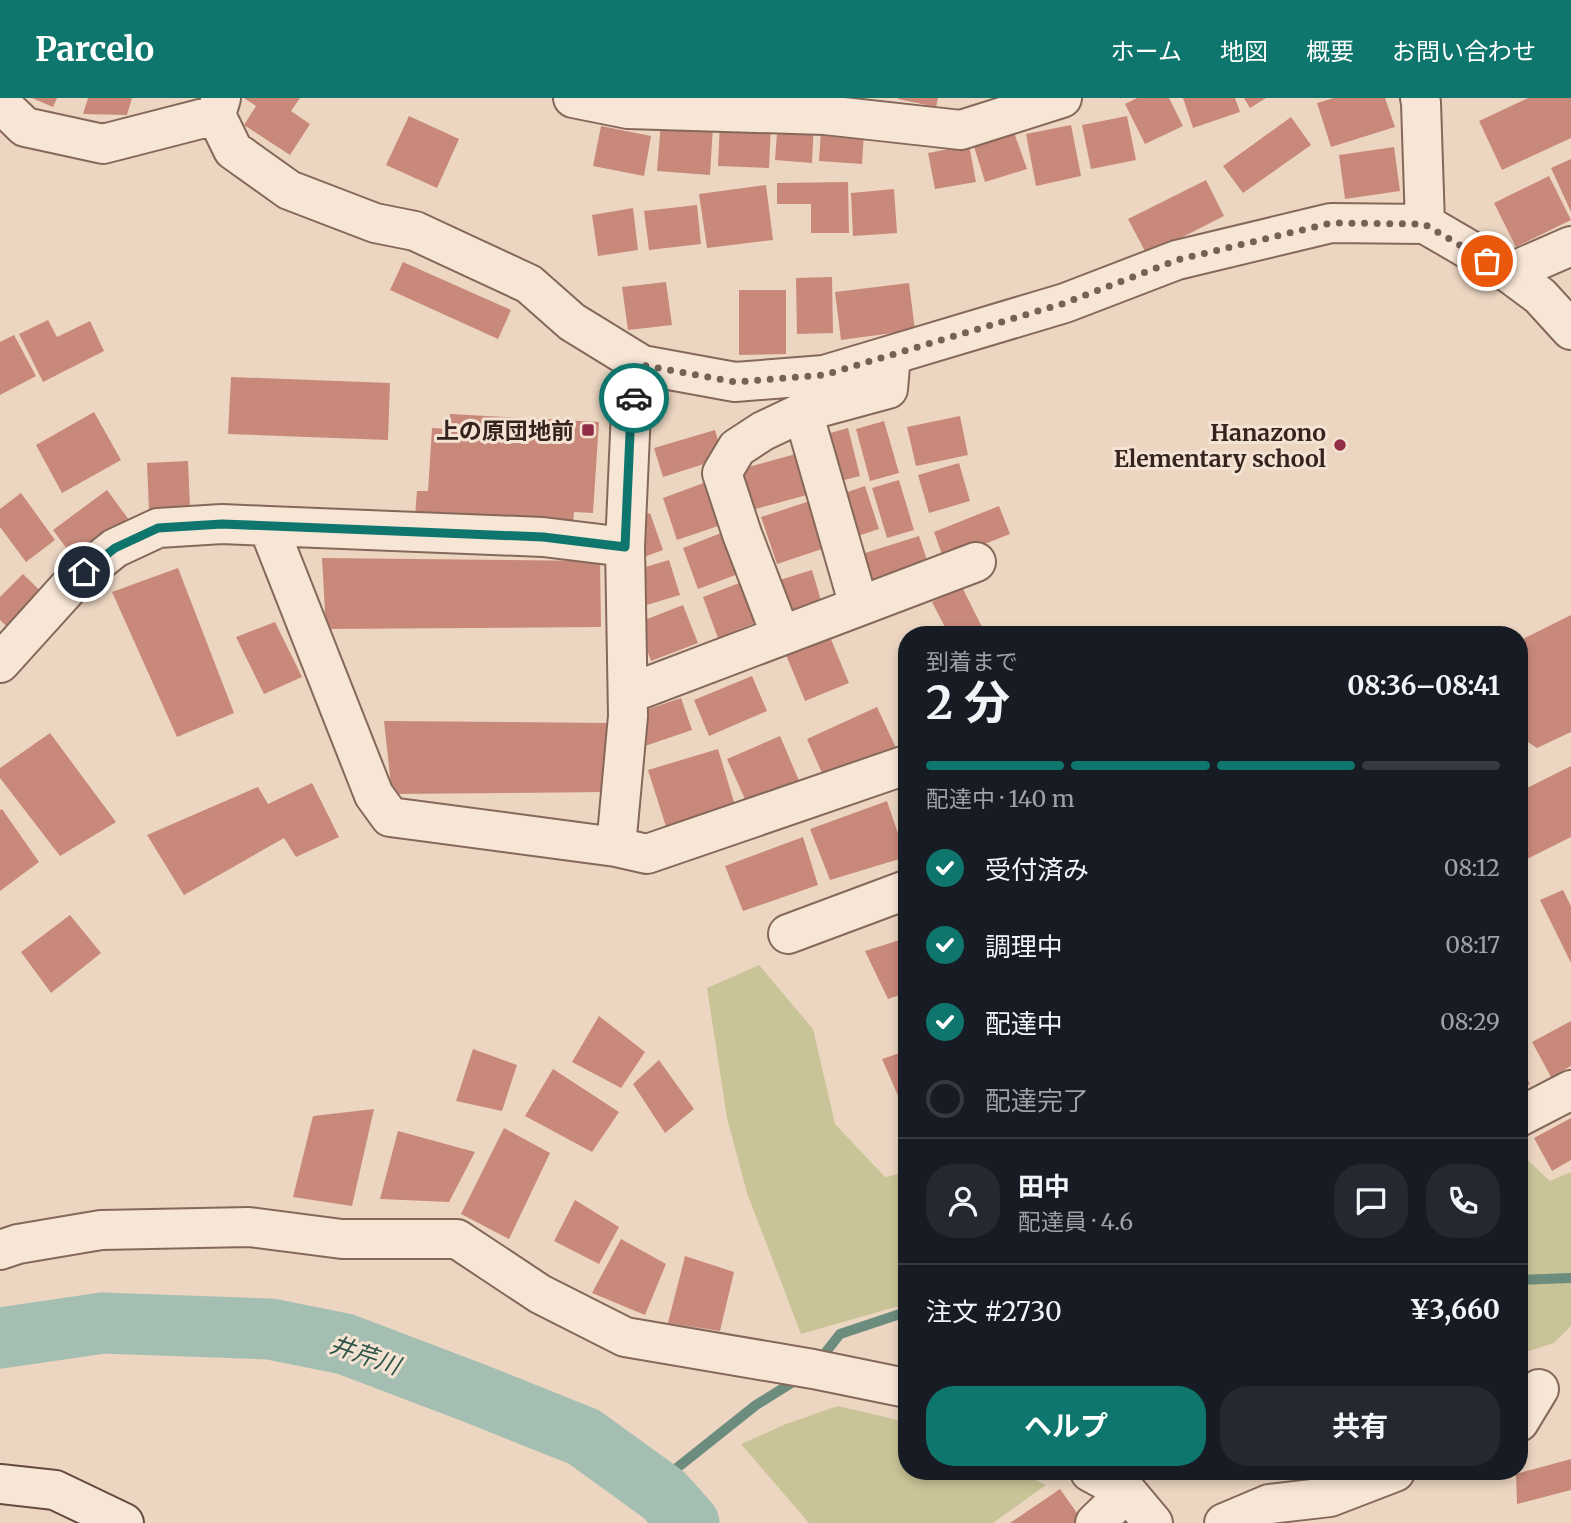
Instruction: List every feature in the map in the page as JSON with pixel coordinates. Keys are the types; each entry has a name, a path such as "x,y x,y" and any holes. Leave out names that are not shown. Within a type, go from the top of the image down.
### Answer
{"street":[{"path":"573,98 628,109 825,115 961,130 1062,98"},
{"path":"1424,100 1424,224"},
{"path":"0,103 25,127 103,144 218,106 233,150 289,190 374,223 415,231 529,284 572,322 642,365 735,382 824,375 1065,303 1177,260 1331,223 1424,224 1509,273 1540,296 1571,330"},
{"path":"1509,273 1571,246"},
{"path":"781,636 722,473 737,448 763,431 803,412 888,389 891,355"},
{"path":"616,847 628,716 625,547 631,411 642,365"},
{"path":"803,412 859,606"},
{"path":"0,663 75,580 115,548 158,528 222,524 543,537 625,547"},
{"path":"268,526 374,795 390,817 616,847 647,854 898,768"},
{"path":"628,694 976,562"},
{"path":"788,934 898,893"},
{"path":"1528,1112 1571,1090"},
{"path":"0,1250 18,1244 101,1230 249,1227 342,1239 457,1239 540,1294 625,1337 898,1386"},
{"path":"1528,1407 1539,1389"},
{"path":"1105,1480 1127,1492 1153,1523"},
{"path":"1224,1523 1269,1504 1330,1497 1374,1480"},
{"path":"0,1484 55,1490 124,1523"},
{"path":"1095,1523 1127,1492"}],"shaded area":[{"path":"759,965 813,1029 835,1124 885,1177 898,1174 898,1306 801,1334 747,1193 727,1118 707,988"},
{"path":"1528,1160 1550,1181 1571,1172 1571,1326 1554,1343 1528,1351"},
{"path":"838,1406 898,1420 898,1480 1035,1480 1046,1485 993,1523 809,1523 741,1444 786,1424"}],"building":[{"path":"32,98 57,98 53,107"},
{"path":"88,98 132,98 127,115 83,114"},
{"path":"244,98 300,98 291,111 310,124 290,155 244,125 256,106"},
{"path":"898,98 938,98 936,107"},
{"path":"1137,98 1169,98 1183,126 1145,144 1125,104"},
{"path":"1183,98 1235,98 1240,112 1193,128"},
{"path":"1244,98 1266,98 1250,108"},
{"path":"1334,98 1385,98 1395,127 1331,147 1317,103"},
{"path":"1528,98 1571,98 1571,138 1502,170 1479,121"},
{"path":"822,115 865,117 862,164 819,161"},
{"path":"409,116 459,139 437,188 386,165"},
{"path":"1127,116 1136,160 1091,169 1082,125"},
{"path":"1291,117 1311,145 1243,193 1223,166"},
{"path":"778,119 814,122 812,163 775,160"},
{"path":"720,121 771,123 769,168 718,166"},
{"path":"661,122 713,126 710,175 657,171"},
{"path":"1011,124 1027,169 985,182 971,137"},
{"path":"1071,125 1081,176 1036,186 1026,134"},
{"path":"601,126 651,136 644,176 593,166"},
{"path":"969,145 976,182 935,189 928,153"},
{"path":"1394,147 1400,191 1345,199 1339,155"},
{"path":"1571,159 1571,212 1551,168"},
{"path":"1549,176 1571,220 1516,247 1494,203"},
{"path":"1206,180 1224,216 1147,255 1128,219"},
{"path":"848,182 849,233 811,233 811,204 777,204 777,183"},
{"path":"766,185 773,240 707,248 699,194"},
{"path":"894,189 897,233 853,236 851,193"},
{"path":"697,205 701,244 649,250 644,211"},
{"path":"633,208 638,250 598,256 592,215"},
{"path":"403,262 511,310 498,339 390,290"},
{"path":"832,277 833,333 797,334 796,278"},
{"path":"666,282 672,325 628,330 622,287"},
{"path":"909,283 915,330 841,340 835,292"},
{"path":"739,290 786,290 786,354 739,355"},
{"path":"48,320 57,337 90,321 104,351 43,382 19,334"},
{"path":"14,335 36,376 0,395 0,342"},
{"path":"231,377 390,383 388,440 228,434"},
{"path":"94,412 121,460 62,493 36,445"},
{"path":"450,414 599,422 593,513 574,512 573,525 415,516 417,491 428,491 432,428 449,429"},
{"path":"960,416 968,455 916,466 907,427"},
{"path":"884,421 899,473 870,481 856,429"},
{"path":"848,428 860,476 828,484 816,437"},
{"path":"715,430 723,458 663,477 654,448"},
{"path":"803,452 814,493 748,511 737,470"},
{"path":"188,461 190,508 149,511 147,463"},
{"path":"959,463 970,501 929,513 918,475"},
{"path":"899,480 914,530 887,538 872,488"},
{"path":"709,481 724,524 677,540 663,498"},
{"path":"865,486 879,529 849,539 836,496"},
{"path":"107,490 132,524 84,572 53,530"},
{"path":"21,493 55,540 26,562 0,527 0,509"},
{"path":"813,500 828,547 777,564 761,517"},
{"path":"999,506 1010,534 944,560 934,532"},
{"path":"650,513 663,550 644,557 631,520"},
{"path":"726,531 741,573 698,589 683,548"},
{"path":"919,536 929,566 873,584 862,554"},
{"path":"322,558 600,561 601,627 326,629"},
{"path":"669,560 680,595 643,606 632,571"},
{"path":"178,568 234,713 177,737 112,592"},
{"path":"812,570 822,604 784,616 773,582"},
{"path":"23,574 54,604 20,639 0,620 0,597"},
{"path":"752,578 767,618 718,638 703,597"},
{"path":"962,587 982,626 944,626 932,602"},
{"path":"683,605 698,643 651,661 637,623"},
{"path":"1571,615 1571,732 1537,748 1528,742 1528,636"},
{"path":"275,622 302,677 264,694 236,637"},
{"path":"828,632 849,683 805,701 784,650"},
{"path":"752,676 767,711 709,736 694,700"},
{"path":"681,698 692,730 639,748 628,716"},
{"path":"877,707 897,750 826,782 807,739"},
{"path":"384,721 609,723 608,792 392,794"},
{"path":"50,733 116,822 60,856 0,778 0,768"},
{"path":"780,736 800,783 748,806 727,759"},
{"path":"718,749 737,812 668,833 648,770"},
{"path":"1571,766 1571,837 1528,858 1528,788"},
{"path":"312,783 339,837 296,857 284,838 184,895 147,835 258,787 268,804"},
{"path":"887,801 898,833 898,859 830,880 810,829"},
{"path":"2,809 39,862 0,891 0,810"},
{"path":"803,837 818,885 743,911 725,866"},
{"path":"1563,890 1571,906 1571,963 1540,900"},
{"path":"70,915 101,953 51,993 21,952"},
{"path":"898,941 898,996 888,999 865,951"},
{"path":"599,1016 645,1052 621,1088 572,1062"},
{"path":"1571,1021 1571,1066 1551,1077 1532,1042"},
{"path":"473,1049 517,1065 502,1111 456,1101"},
{"path":"898,1054 898,1096 882,1059"},
{"path":"659,1060 694,1109 665,1133 633,1084"},
{"path":"553,1069 619,1112 592,1152 525,1116"},
{"path":"374,1109 352,1206 293,1197 313,1116"},
{"path":"1571,1118 1571,1160 1552,1171 1534,1138"},
{"path":"504,1128 550,1153 509,1239 461,1214"},
{"path":"398,1131 475,1152 449,1202 380,1199"},
{"path":"575,1200 619,1227 599,1264 554,1241"},
{"path":"621,1239 666,1264 645,1315 592,1293"},
{"path":"685,1256 734,1272 720,1331 668,1323"},
{"path":"1571,1459 1571,1490 1517,1504 1516,1480 1528,1480 1528,1471"},
{"path":"1060,1489 1084,1523 1010,1523"}],"waterway":[{"path":"1528,1280 1571,1278"},
{"path":"818,1362 840,1334 898,1315"},
{"name":"井芹川","path":"0,1338 103,1323 270,1329 345,1344 584,1437 664,1495 689,1523"},
{"path":"653,1487 756,1405 801,1377"}],"way so far":[{"path":"634,398 642,365 735,382 824,375 1065,303 1177,260 1331,223 1424,224 1487,261"}],"place":[{"name":"上の原団地前","path":"588,430"},
{"name":"Hanazono Elementary school","path":"1340,445"}],"route":[{"path":"84,572 115,548 158,528 222,524 543,537 625,547 631,411 634,398"}]}
